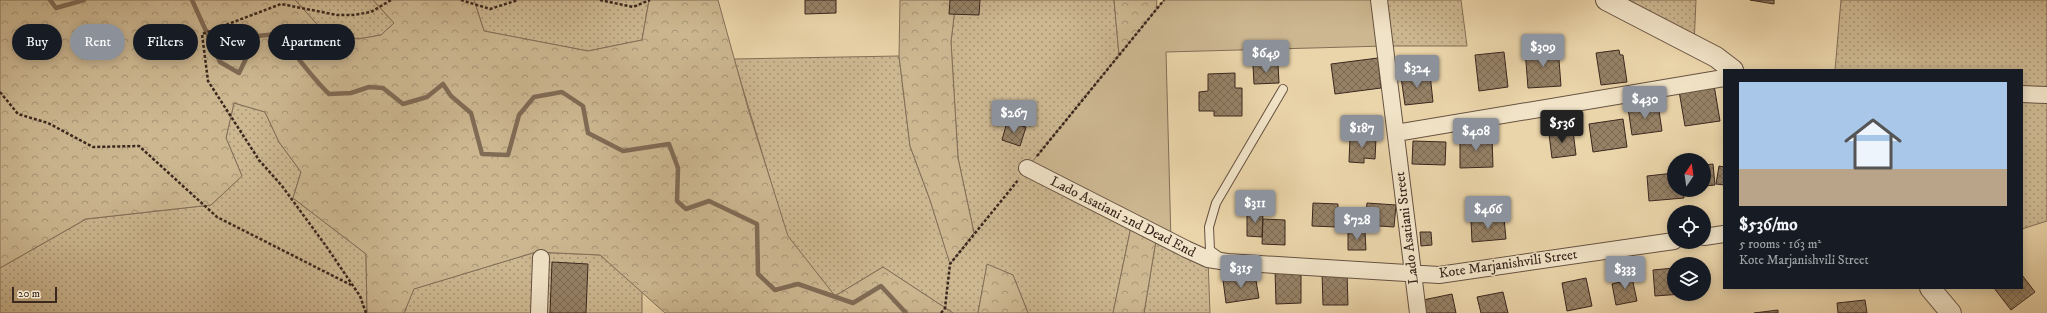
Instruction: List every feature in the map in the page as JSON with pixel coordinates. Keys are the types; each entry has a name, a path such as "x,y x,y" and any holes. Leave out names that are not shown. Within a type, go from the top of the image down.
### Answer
{"street":[{"name":"Lado Asatiani Street","path":"1379,0 1418,313"},
{"path":"1606,0 1716,56 1732,69"},
{"path":"1396,133 1723,78"},
{"path":"2023,94 2047,95"},
{"name":"Lado Asatiani 2nd Dead End","path":"1027,168 1208,259 1227,262 1413,273"},
{"path":"1711,236 1723,234"},
{"name":"Kote Marjanishvili Street","path":"1413,273 1439,275 1667,242"},
{"path":"538,313 541,258"},
{"path":"1931,289 1951,313"}],"lane":[{"path":"1227,262 1210,250 1209,227 1216,203 1283,89"}],"path":[{"path":"366,313 360,296 326,246 296,204 259,160 208,81 202,34 281,4 337,15 353,15 371,12 391,0"},
{"path":"461,0 490,9 518,0"},
{"path":"600,0 633,7 650,0"},
{"path":"941,313 945,308 950,264 1164,0"},
{"path":"0,92 18,114 48,123 93,147 139,146 217,217 352,285"}],"green space":[{"path":"0,0 295,0 317,24 268,24 268,60 355,60 355,38 381,35 394,23 373,0 474,0 484,31 588,51 642,40 649,0 718,0 749,112 788,236 835,296 883,267 953,313 665,313 600,255 536,252 414,289 404,313 367,313 366,254 293,198 301,172 279,142 265,112 234,103 226,138 242,176 211,205 86,219 0,268"},
{"path":"295,0 373,0 394,23 381,35 358,39 355,38 355,24 317,24"},
{"path":"474,0 649,0 642,40 588,51 484,31"},
{"path":"900,0 956,0 951,42 958,158 974,233 950,264 930,200 910,146 899,56"},
{"path":"956,0 1114,0 1119,55 1028,168 1132,222 1113,313 1028,313 1013,275 987,265 978,313 953,313 883,267 835,296 787,236 734,59 899,56 910,146 930,200 950,263 974,233 958,158 951,42"},
{"path":"1114,0 1157,0 1156,10 1119,55"},
{"path":"1164,0 1379,0 1385,46 1166,52 1171,241 1027,168"},
{"path":"1379,0 1461,0 1467,46 1385,46"},
{"path":"1606,0 1696,0 1694,45"},
{"path":"1841,0 2047,0 2047,221 2023,229 2023,69 1835,69"},
{"path":"234,103 265,112 279,142 301,172 293,198 366,254 367,313 0,313 0,268 86,219 211,205 242,176 226,138"},
{"path":"1132,222 1157,234 1144,313 1113,313"},
{"path":"1157,234 1208,259 1210,313 1144,313"},
{"path":"536,252 600,255 642,292 642,313 404,313 413,289"},
{"path":"987,264 1013,275 1028,313 978,313"}],"building":[{"path":"805,0 836,0 836,13 805,14"},
{"path":"950,0 980,0 979,15 949,14"},
{"path":"1750,0 1774,0 1774,4"},
{"path":"1558,47 1561,86 1528,88 1525,49"},
{"path":"1619,50 1620,55 1623,55 1627,82 1601,85 1596,53"},
{"path":"1504,52 1508,87 1479,91 1475,55"},
{"path":"1378,58 1381,88 1335,94 1331,64"},
{"path":"1278,64 1279,83 1254,84 1253,65"},
{"path":"1235,73 1235,88 1242,88 1242,116 1214,116 1214,111 1199,111 1199,92 1208,91 1208,74"},
{"path":"1430,74 1433,102 1405,105 1401,77"},
{"path":"1714,85 1720,121 1685,126 1679,91"},
{"path":"1658,104 1662,131 1632,135 1628,108"},
{"path":"1623,119 1627,147 1593,152 1589,124"},
{"path":"1007,122 1026,127 1020,146 1002,140"},
{"path":"1573,131 1576,155 1552,158 1549,134"},
{"path":"1350,137 1376,138 1375,159 1364,158 1364,163 1349,162"},
{"path":"1460,137 1492,137 1493,167 1460,168"},
{"path":"1413,141 1446,142 1445,165 1412,164"},
{"path":"1711,164 1713,164 1715,185 1711,185"},
{"path":"1719,166 1723,167 1723,185 1716,184"},
{"path":"1667,174 1667,197 1684,198 1649,201 1647,176"},
{"path":"1313,203 1338,204 1337,227 1312,226"},
{"path":"1367,203 1396,205 1394,227 1365,225"},
{"path":"1247,212 1263,212 1262,237 1247,236"},
{"path":"1504,218 1506,239 1472,242 1471,221"},
{"path":"1263,219 1285,220 1285,245 1262,244"},
{"path":"1348,232 1365,232 1366,250 1348,250"},
{"path":"1420,232 1431,232 1432,245 1421,246"},
{"path":"552,262 588,264 586,313 550,313"},
{"path":"1301,269 1301,303 1276,304 1275,270"},
{"path":"1667,269 1667,295 1655,296 1653,270"},
{"path":"1322,272 1347,272 1348,305 1323,305"},
{"path":"1631,273 1637,301 1616,305 1612,284 1620,282 1619,276"},
{"path":"1255,275 1259,298 1226,303 1223,280"},
{"path":"2023,276 2035,292 2011,310 1995,289 2023,289"},
{"path":"1586,278 1592,306 1567,311 1562,283"},
{"path":"1503,292 1508,313 1481,313 1477,297"},
{"path":"1452,294 1456,313 1425,313 1423,300"},
{"path":"1865,300 1867,313 1838,313 1837,303"},
{"path":"1778,310 1778,313 1754,313"}],"waterway":[{"path":"50,0 56,8 84,0"},
{"path":"192,0 220,62 239,73 257,36 278,34 329,94 351,93 369,87 383,88 403,104 427,97 443,84 451,96 471,113 482,154 508,155 519,115 534,97 562,92 583,106 588,133 623,151 669,144 678,168 677,201 686,209 709,201 757,224 758,274 775,290 798,284 853,303 881,286 906,313"}]}
